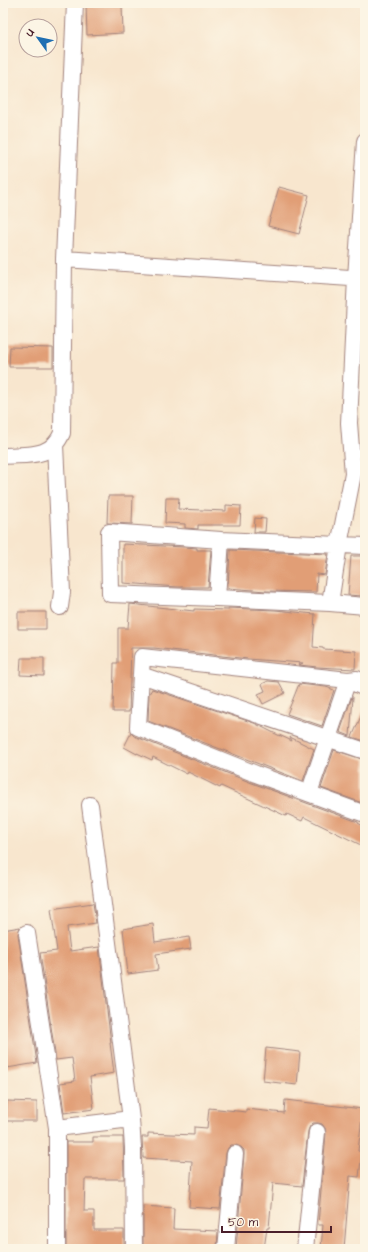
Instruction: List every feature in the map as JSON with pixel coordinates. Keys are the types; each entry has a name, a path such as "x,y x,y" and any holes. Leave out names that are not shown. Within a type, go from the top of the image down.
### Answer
{"street":[{"path":"3,456 40,453 50,450 56,445 62,433 64,260 75,3"},
{"path":"330,604 339,545 353,474 349,424 360,278 365,141"},
{"path":"64,260 360,278"},
{"path":"56,445 62,592 60,607"},
{"path":"365,546 221,540 109,532 110,594 365,606"},
{"path":"217,598 221,540"},
{"path":"365,678 348,680 142,657 138,727 256,774 365,814"},
{"path":"141,675 365,751"},
{"path":"348,680 365,688"},
{"path":"309,793 348,680"},
{"path":"90,805 131,1119 133,1148 134,1249"},
{"path":"27,933 57,1128 57,1249"},
{"path":"57,1128 131,1119"},
{"path":"305,1249 317,1132"},
{"path":"226,1249 235,1154"}],"building":[{"path":"122,5 123,33 87,35 86,6"},
{"path":"279,187 309,195 299,234 268,226"},
{"path":"10,347 53,348 53,367 9,367"},
{"path":"108,496 133,496 132,524 107,523"},
{"path":"166,498 179,498 178,509 226,511 226,505 241,506 240,525 198,525 198,529 185,528 185,524 165,523"},
{"path":"255,518 266,519 265,532 254,532"},
{"path":"123,544 211,550 208,587 178,587 123,583"},
{"path":"230,550 328,554 325,575 317,574 316,592 266,591 228,588"},
{"path":"351,556 365,556 362,596 348,595"},
{"path":"130,604 194,611 194,609 228,610 228,608 275,610 315,614 313,647 356,651 355,669 317,667 299,665 303,663 248,659 154,648 131,648 129,712 113,712 114,663 118,663 118,628 128,628"},
{"path":"18,612 46,612 46,629 18,629"},
{"path":"21,658 44,658 44,676 20,675"},
{"path":"268,681 279,682 285,693 263,704 258,694 265,691 262,684"},
{"path":"299,684 326,687 334,690 322,726 287,714"},
{"path":"152,689 254,723 280,736 279,735 292,741 290,737 314,749 303,781 148,721 149,694"},
{"path":"353,697 350,736 340,732"},
{"path":"365,707 365,741 352,737"},
{"path":"131,733 134,736 252,783 358,822 365,827 365,847 304,817 302,821 287,814 286,816 221,786 220,788 188,772 187,774 153,757 152,760 137,754 124,747"},
{"path":"334,750 365,760 365,804 321,788"},
{"path":"93,903 96,923 67,927 70,951 99,947 114,1073 90,1077 94,1109 64,1113 60,1083 75,1081 72,1058 56,1060 40,953 57,951 51,909"},
{"path":"153,924 155,942 189,937 191,949 156,954 158,970 128,974 123,929"},
{"path":"20,927 18,934 37,1063 7,1068 3,1037 3,930"},
{"path":"266,1048 300,1052 297,1085 263,1081"},
{"path":"285,1100 363,1109 358,1151 362,1152 359,1177 350,1176 344,1249 321,1249 323,1225 318,1225 326,1133 322,1124 313,1123 308,1131 302,1186 273,1183 269,1228 267,1228 264,1249 236,1249 244,1155 244,1150 241,1147 231,1145 226,1153 220,1209 189,1207 192,1161 143,1158 142,1137 148,1137 148,1133 194,1135 194,1127 207,1128 209,1108 246,1112 246,1109 284,1113"},
{"path":"7,1101 37,1102 37,1121 6,1121"},
{"path":"93,1137 123,1137 124,1179 85,1179 84,1211 94,1211 94,1230 124,1230 124,1249 66,1249 66,1142 93,1142"},
{"path":"143,1206 174,1208 173,1229 218,1231 217,1249 173,1247 173,1249 143,1249"}]}
